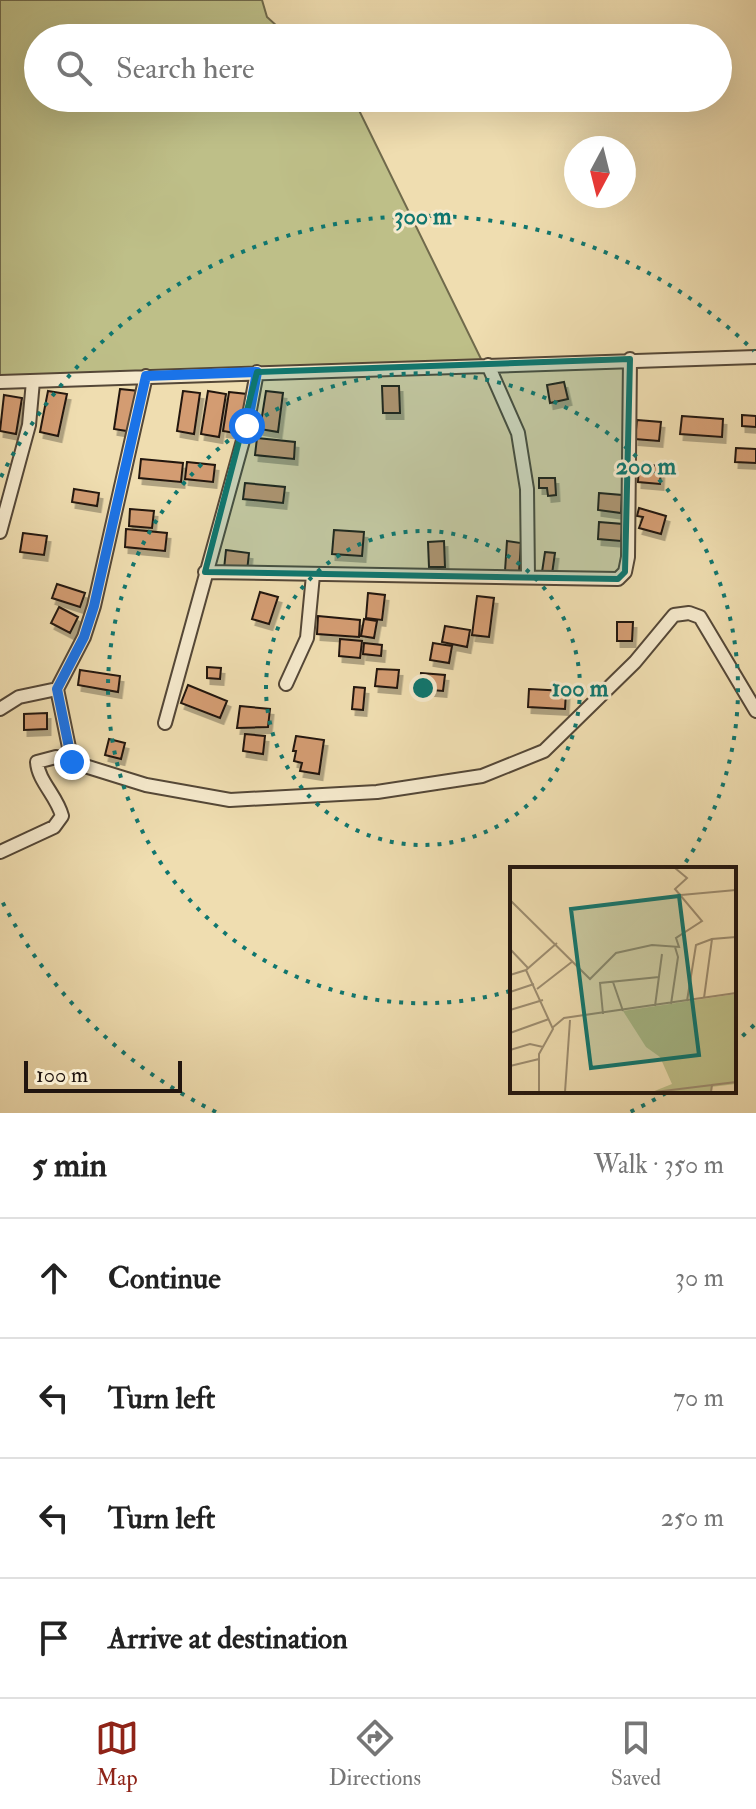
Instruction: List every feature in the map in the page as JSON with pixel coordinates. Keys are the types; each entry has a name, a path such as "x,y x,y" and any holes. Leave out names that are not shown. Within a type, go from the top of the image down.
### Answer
{"street":[{"path":"0,382 756,357"},
{"path":"205,572 618,579 625,572 630,359"},
{"path":"488,365 518,433 527,489 528,577"},
{"path":"165,723 247,426 257,372"},
{"path":"72,762 57,689 84,637 94,606 146,376"},
{"path":"0,532 31,415 33,381"},
{"path":"286,684 307,638 313,575"},
{"path":"0,852 54,827 62,816 58,800 37,771 37,762 56,757 146,785 230,800 377,792 482,776 544,751 635,662 674,615 689,613 700,617 756,711"},
{"path":"0,709 19,697 57,689"}],"highlighted area":[{"path":"630,359 625,572 618,579 205,572 257,372"}],"green space":[{"path":"0,0 262,0 267,17 275,24 24,24 24,112 360,112 485,367 0,377"}],"building":[{"path":"564,382 568,399 550,403 547,385"},
{"path":"382,386 399,386 400,413 383,413"},
{"path":"120,389 139,391 133,432 114,429"},
{"path":"48,391 67,394 58,436 40,432"},
{"path":"183,391 200,393 194,434 177,431"},
{"path":"208,391 226,394 219,437 201,434"},
{"path":"266,391 283,393 278,432 260,429"},
{"path":"229,392 247,394 241,434 223,431"},
{"path":"4,395 22,398 16,434 0,431"},
{"path":"742,415 756,416 756,427 742,426"},
{"path":"682,416 723,419 722,437 680,434"},
{"path":"637,420 661,422 659,441 635,439"},
{"path":"257,438 295,442 294,459 255,455"},
{"path":"736,448 756,449 756,463 735,462"},
{"path":"141,459 183,463 181,482 139,478"},
{"path":"187,462 215,465 213,482 185,479"},
{"path":"639,464 661,466 660,484 638,482"},
{"path":"539,478 555,478 556,495 548,496 547,488 539,488"},
{"path":"245,483 285,487 283,503 243,499"},
{"path":"74,489 99,493 97,506 72,502"},
{"path":"599,493 622,495 621,513 598,510"},
{"path":"639,508 666,516 661,534 639,528 643,517 637,516"},
{"path":"130,509 154,511 152,528 129,526"},
{"path":"599,522 623,524 621,541 598,539"},
{"path":"126,529 167,533 165,551 125,547"},
{"path":"334,530 364,532 362,556 332,554"},
{"path":"23,533 47,536 44,555 20,552"},
{"path":"444,541 445,567 429,567 428,542"},
{"path":"507,541 521,543 519,572 505,571"},
{"path":"226,550 249,553 247,571 224,569"},
{"path":"545,552 555,553 552,574 542,572"},
{"path":"57,584 85,593 80,607 52,598"},
{"path":"260,592 278,597 269,624 252,619"},
{"path":"368,593 385,595 382,620 366,618"},
{"path":"477,596 494,598 489,637 472,635"},
{"path":"59,607 78,617 70,633 51,623"},
{"path":"318,616 360,620 359,637 317,634"},
{"path":"364,619 377,621 374,638 361,636"},
{"path":"617,622 633,622 632,641 617,641"},
{"path":"445,626 470,630 467,647 442,642"},
{"path":"340,639 362,641 360,658 339,656"},
{"path":"364,643 382,645 381,656 363,654"},
{"path":"433,643 452,646 449,663 430,660"},
{"path":"207,667 221,668 220,679 207,678"},
{"path":"377,669 399,670 397,688 375,686"},
{"path":"80,670 120,676 118,692 78,685"},
{"path":"421,673 445,675 443,691 420,689"},
{"path":"188,685 227,701 220,718 181,703"},
{"path":"354,687 365,688 363,710 352,709"},
{"path":"529,689 566,691 565,709 528,707"},
{"path":"240,706 270,709 268,727 237,728"},
{"path":"47,713 47,729 24,730 24,714"},
{"path":"245,734 265,736 263,754 243,751"},
{"path":"296,736 324,740 319,774 300,771 302,763 294,761"},
{"path":"109,739 125,743 121,759 105,755"}],"route":[{"path":"72,762 57,689 84,637 94,606 146,376 257,372 247,426"}]}
